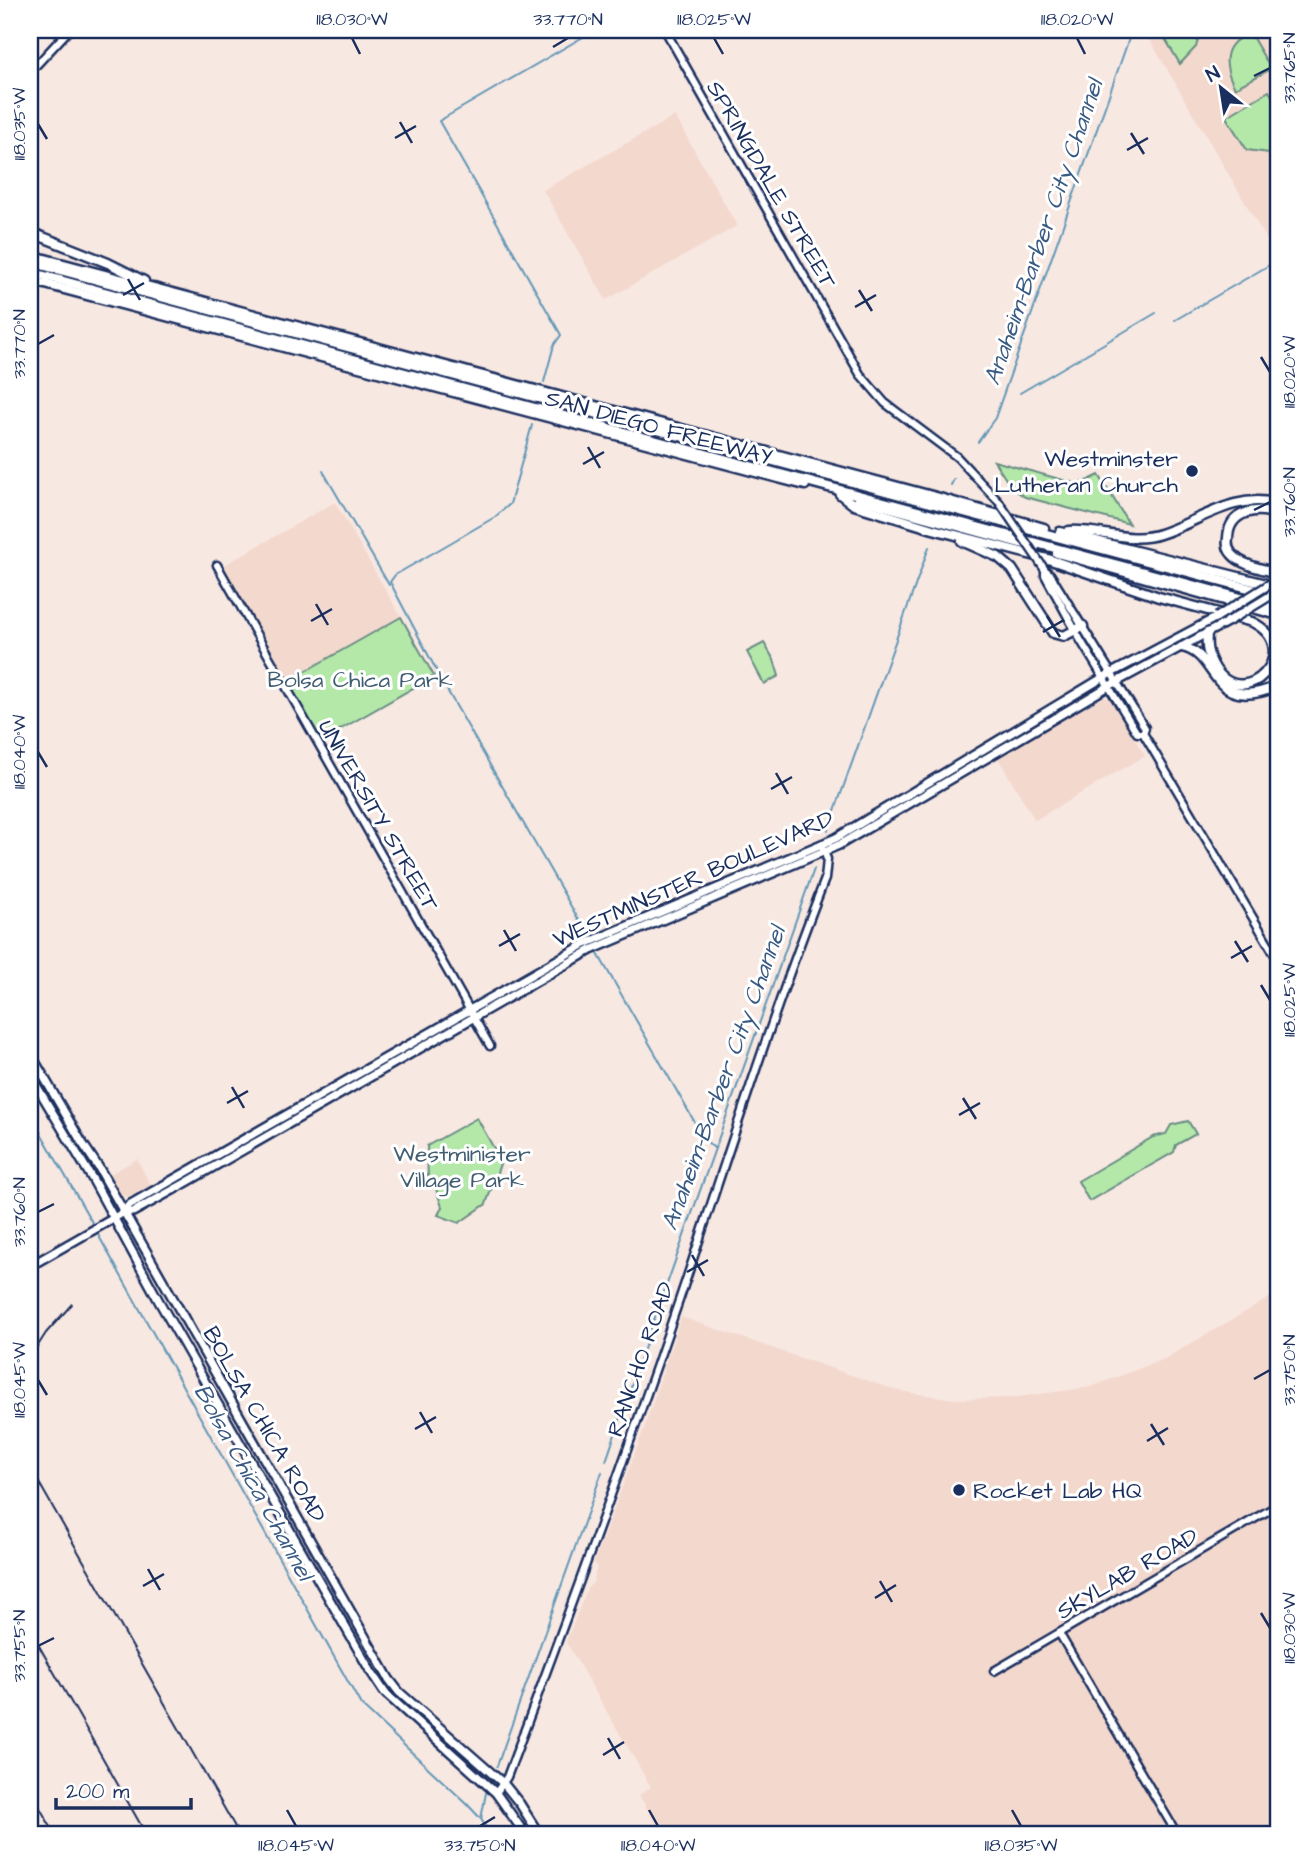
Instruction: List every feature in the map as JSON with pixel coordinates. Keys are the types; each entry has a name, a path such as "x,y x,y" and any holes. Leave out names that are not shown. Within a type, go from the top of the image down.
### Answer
{"highway":[{"path":"30,232 108,263 163,290"},
{"name":"SAN DIEGO FREEWAY","path":"30,255 1278,589"},
{"path":"30,262 1278,596"},
{"path":"30,272 1278,608"},
{"name":"SAN DIEGO FREEWAY","path":"30,280 840,494 1278,615"},
{"path":"840,494 854,505 1048,559 1159,597 1252,622 1265,629 1270,637 1274,654 1270,668 1261,678 1252,682 1238,684 1229,681 1216,671 1207,653 1207,633"},
{"path":"1059,532 1147,537 1172,530 1244,500 1259,499 1278,504"},
{"path":"1278,514 1259,510 1242,514 1233,522 1227,541 1234,556 1278,573"},
{"path":"933,529 985,550 1004,561 1019,578 1053,633 1064,636 1079,628"},
{"path":"1182,647 1197,654 1219,682 1229,690 1252,693 1278,685"}],"main road":[{"name":"WESTMINSTER BOULEVARD","path":"30,1266 124,1212 129,1205 595,939 823,848 1108,676 1217,617 1278,579"},
{"name":"WESTMINSTER BOULEVARD","path":"124,1212 133,1212 601,946 879,822 1113,684 1230,621 1278,589"},
{"name":"BOLSA CHICA ROAD","path":"30,1054 124,1212 389,1679 399,1692 503,1784 520,1804 539,1834"},
{"name":"BOLSA CHICA ROAD","path":"30,1074 385,1693 496,1793 525,1834"},
{"path":"287,1523 302,1526 297,1533 304,1545 302,1549"}],"street":[{"path":"30,72 69,30"},
{"name":"SPRINGDALE STREET","path":"665,30 860,374 885,402 970,469 999,502 1045,570 1045,575 1113,684 1138,733 1143,733 1278,960"},
{"name":"UNIVERSITY STREET","path":"217,565 490,1046"},
{"name":"RANCHO ROAD","path":"496,1793 503,1784 584,1572 688,1275 735,1131 825,879 827,859 823,848"},
{"name":"SKYLAB ROAD","path":"994,1671 1278,1505"},
{"path":"1059,1633 1177,1834"}],"shaded area":[{"path":"1144,30 1278,30 1277,257"},
{"path":"675,116 737,226 606,300 543,190"},
{"path":"335,502 401,617 286,682 221,567"},
{"path":"1104,697 1110,699 1145,756 1035,820 998,758"},
{"path":"137,1159 151,1186 129,1197 121,1195 110,1174"},
{"path":"1278,1293 1278,1834 662,1834 639,1795 651,1787 566,1642 588,1587 593,1583 597,1567 594,1562 644,1429 681,1317 898,1391 955,1399 1011,1398 1091,1387 1164,1359"}],"green space":[{"path":"1160,30 1201,30 1196,47 1180,64"},
{"path":"1250,33 1271,69 1235,88 1228,71 1227,55 1234,42"},
{"path":"1269,91 1278,106 1278,147 1269,153 1247,150 1226,117"},
{"path":"994,461 1074,483 1085,482 1099,475 1129,524 1025,497 1011,487"},
{"name":"Bolsa Chica Park","path":"401,617 434,676 320,741 286,682"},
{"path":"764,643 779,676 764,684 747,652"},
{"name":"Westminister Village Park","path":"477,1118 501,1161 486,1204 459,1223 438,1215 442,1207 436,1189 428,1181 427,1146"},
{"path":"1188,1121 1196,1134 1176,1145 1174,1152 1089,1201 1078,1181 1153,1137 1166,1134 1171,1125"}],"waterway":[{"path":"544,382 554,345 561,335 439,121 595,30"},
{"name":"Anaheim-Barber City Channel","path":"978,442 995,418 1132,30"},
{"path":"1175,320 1278,260"},
{"path":"1020,393 1156,313"},
{"path":"532,425 510,504 495,517 395,575 390,582 443,683 588,936"},
{"path":"323,471 389,585"},
{"path":"951,485 954,479"},
{"name":"Anaheim-Barber City Channel","path":"828,830 929,547"},
{"name":"Anaheim-Barber City Channel","path":"662,1298 814,869"},
{"path":"598,954 705,1140 714,1148"},
{"name":"Bolsa Chica Channel","path":"30,1114 94,1226"},
{"name":"Bolsa Chica Channel","path":"96,1231 361,1705 467,1804 490,1834"},
{"name":"Anaheim-Barber City Channel","path":"606,1461 659,1305"},
{"name":"Anaheim-Barber City Channel","path":"497,1766 602,1472"},
{"name":"Anaheim-Barber City Channel","path":"481,1819 486,1793"}],"railway":[{"path":"30,1358 46,1333 72,1304"},
{"path":"30,1467 239,1834"},
{"path":"30,1630 146,1834"},
{"path":"30,1791 55,1834"}],"place":[{"name":"Westminster Lutheran Church","path":"1192,471"},
{"name":"Rocket Lab HQ","path":"959,1490"}]}
